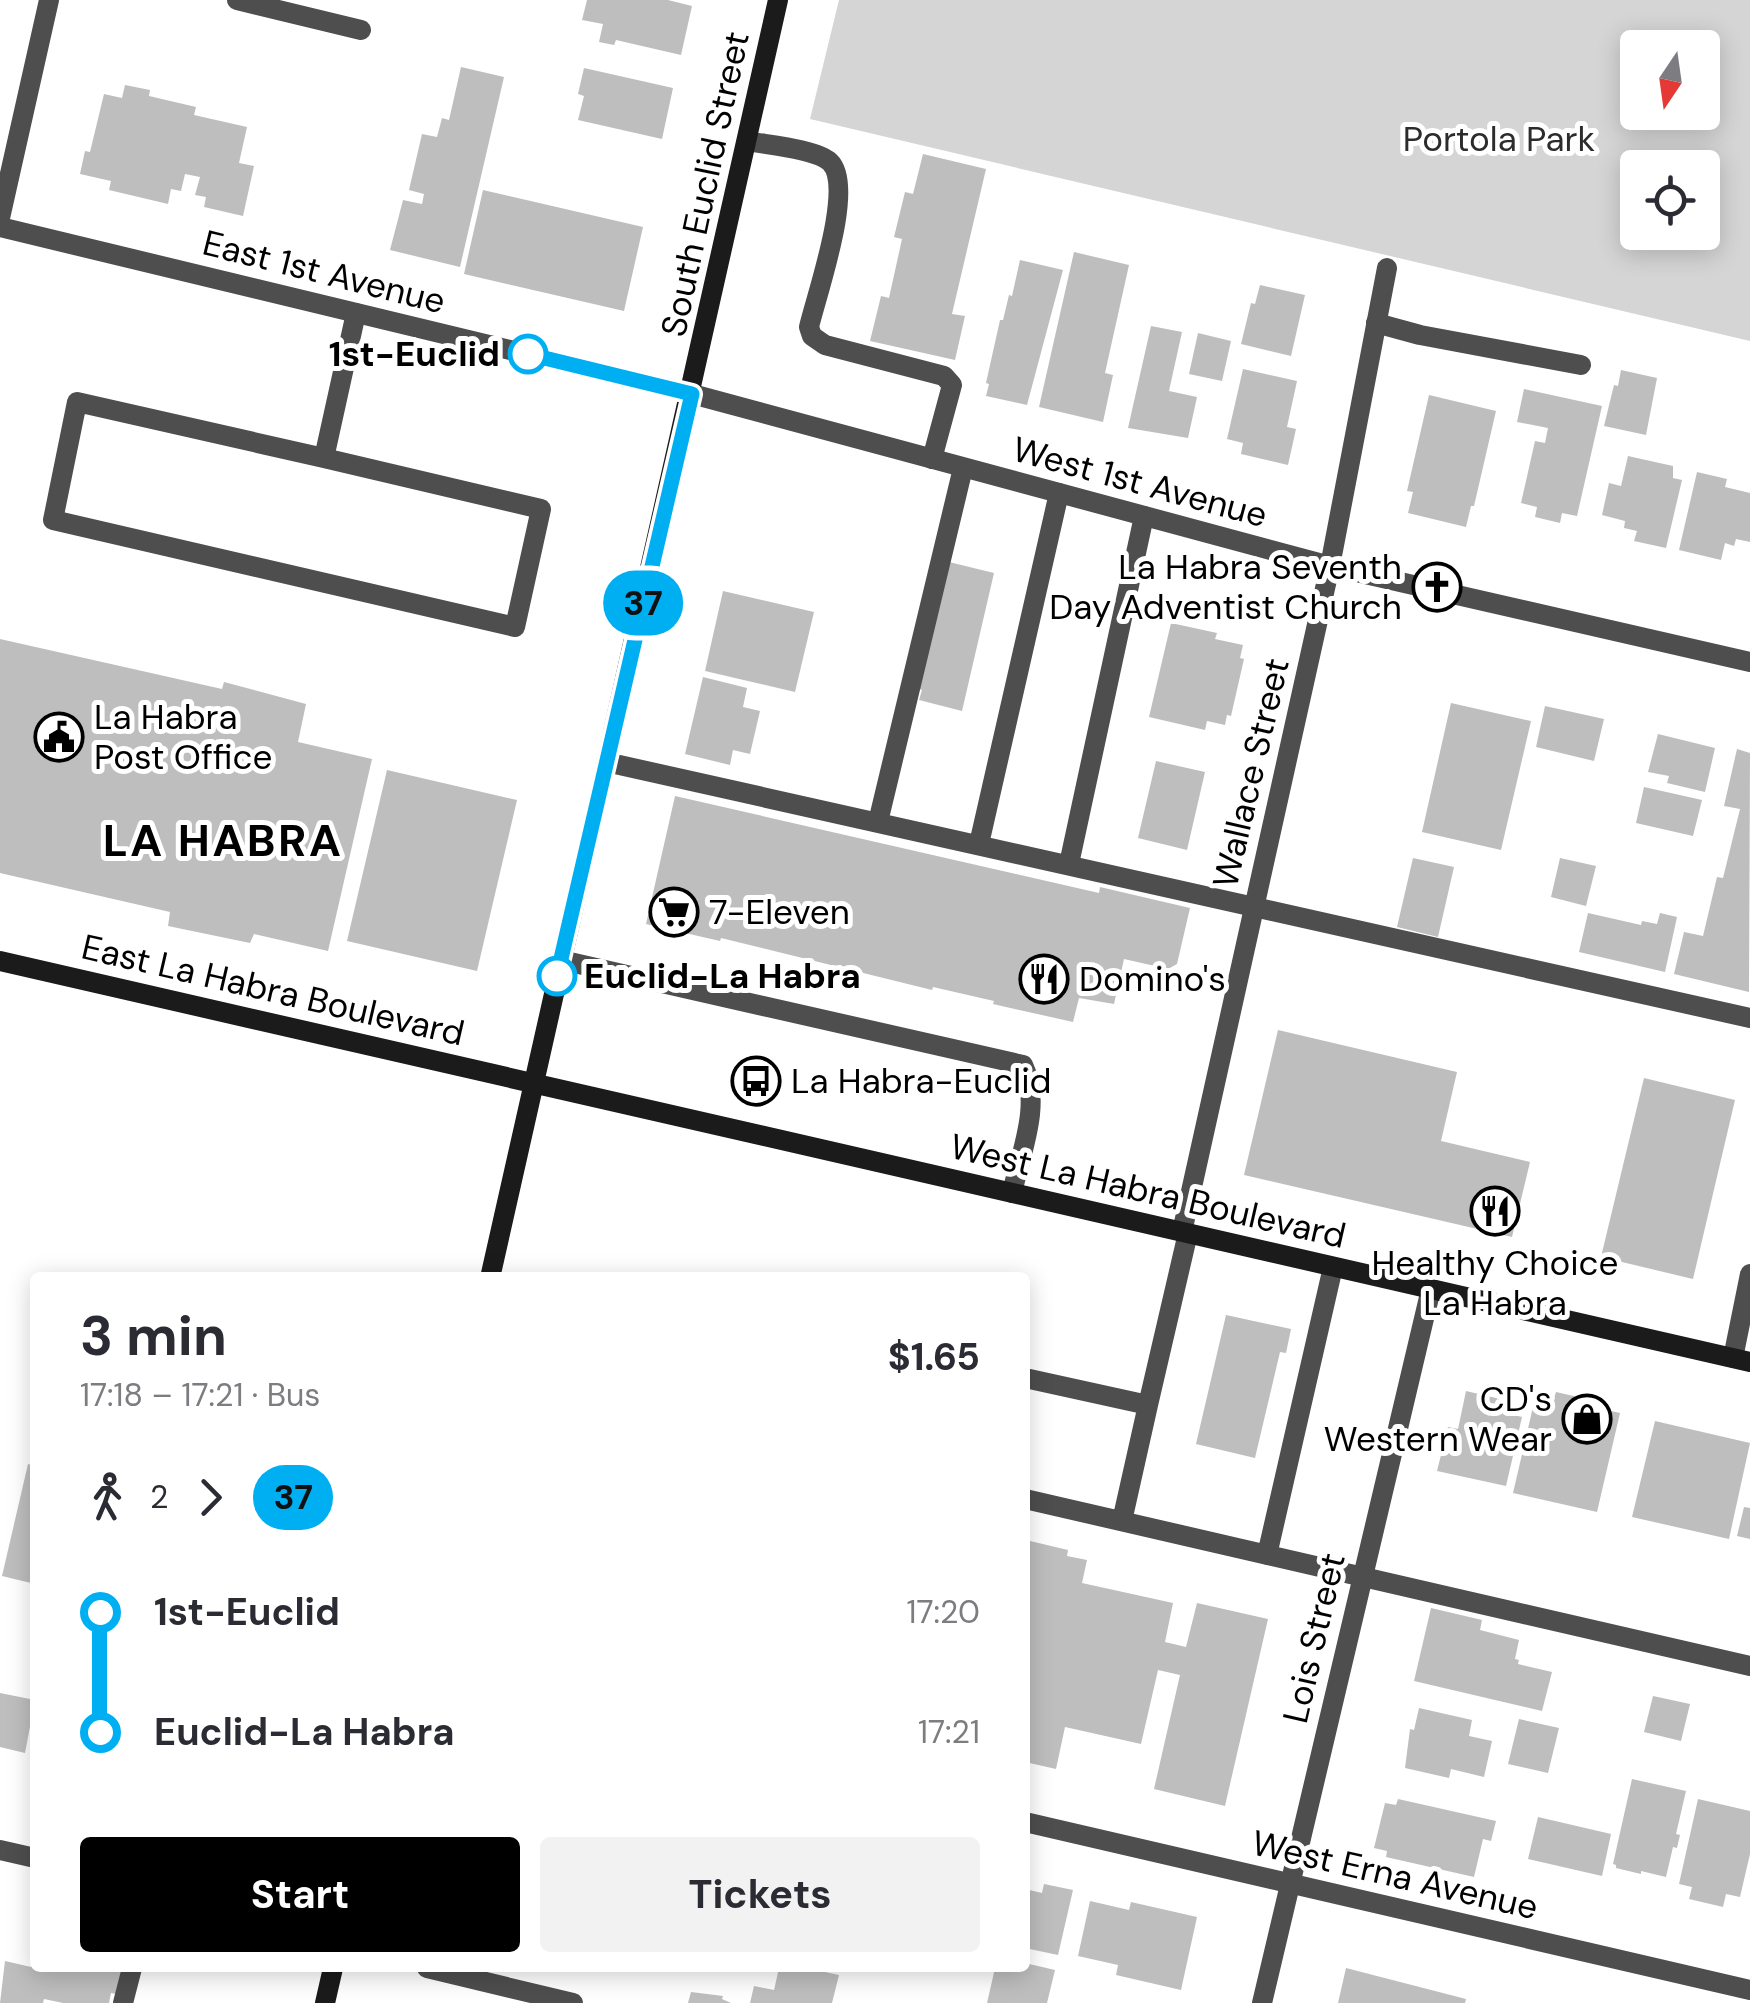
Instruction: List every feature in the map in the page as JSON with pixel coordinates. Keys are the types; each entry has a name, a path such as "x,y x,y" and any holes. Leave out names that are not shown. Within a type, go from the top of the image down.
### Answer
{"main road":[{"name":"South Euclid Street","path":"491,1272 778,0"},
{"name":"East La Habra Boulevard","path":"0,961 532,1083"},
{"name":"West La Habra Boulevard","path":"532,1083 1741,1360"},
{"path":"324,2003 331,1972"}],"street":[{"path":"0,218 49,0"},
{"path":"238,0 361,30"},
{"path":"747,141 816,155 829,161 841,178 838,218 810,327 812,336 825,345 944,376 952,385 951,397 932,459"},
{"name":"East 1st Avenue","path":"0,227 692,394"},
{"name":"Wallace Street","path":"1122,1521 1330,566 1386,268"},
{"path":"324,458 356,314"},
{"path":"1376,323 1580,365"},
{"name":"West 1st Avenue","path":"692,394 1330,566 1750,662"},
{"path":"77,402 324,458 541,509 515,627 52,520 77,402"},
{"path":"878,822 964,468"},
{"path":"978,844 1059,493"},
{"path":"1069,864 1144,516"},
{"path":"606,762 1750,1018"},
{"path":"560,960 1023,1065 1031,1081 1032,1100 1012,1193"},
{"path":"1267,1555 1333,1267"},
{"path":"1741,1360 1750,1274"},
{"name":"Lois Street","path":"1262,2003 1432,1289"},
{"path":"1030,1379 1148,1405"},
{"path":"1030,1500 1750,1666"},
{"name":"West Erna Avenue","path":"1030,1823 1750,1990"},
{"path":"0,1850 30,1857"},
{"path":"124,2003 131,1972"},
{"path":"444,1972 574,2003"}],"green space":[{"name":"Portola Park","path":"839,0 1750,0 1750,341 810,119"}],"building":[{"path":"587,0 668,0 692,6 681,55 616,40 614,45 599,42 603,24 582,20"},
{"path":"461,67 504,77 460,267 390,250 403,200 422,204 424,194 409,190 422,134 437,137 442,118 449,120"},
{"path":"584,68 673,88 662,139 578,120 584,96 578,94"},
{"path":"125,85 150,90 149,96 196,107 194,115 247,127 239,163 254,166 243,216 204,207 206,197 195,195 200,177 185,174 181,191 171,189 168,204 109,190 111,181 80,174 85,151 90,152 104,94 122,98"},
{"path":"923,154 986,169 952,314 965,316 955,360 870,341 881,296 889,298 902,239 894,237 905,192 913,194"},
{"path":"483,190 643,227 624,311 464,274"},
{"path":"1074,252 1129,265 1105,373 1113,375 1103,422 1039,407"},
{"path":"1020,260 1063,270 1027,405 986,396 1000,320 1009,295 1012,296"},
{"path":"1260,285 1305,295 1291,356 1241,344 1251,303 1255,304"},
{"path":"1151,326 1182,332 1169,391 1197,397 1188,438 1128,428"},
{"path":"1198,333 1231,341 1222,381 1189,374"},
{"path":"1243,369 1297,381 1287,427 1296,429 1288,465 1241,454 1243,443 1227,439"},
{"path":"1621,370 1657,378 1646,435 1604,426"},
{"path":"1524,389 1602,406 1577,516 1562,513 1560,523 1535,517 1537,507 1521,503 1535,441 1545,443 1548,428 1517,422"},
{"path":"1429,395 1496,411 1466,527 1408,513 1413,492 1407,491"},
{"path":"1628,456 1673,466 1673,478 1682,480 1666,548 1634,541 1637,531 1624,528 1625,521 1602,515 1609,483 1621,486"},
{"path":"1697,472 1727,479 1725,487 1750,493 1750,542 1736,539 1734,546 1725,543 1721,560 1679,550"},
{"path":"949,562 994,573 962,711 919,700"},
{"path":"723,591 814,612 795,692 705,671"},
{"path":"1171,623 1217,633 1215,639 1243,645 1240,658 1244,659 1231,716 1227,715 1225,725 1207,721 1205,730 1149,717"},
{"path":"0,639 222,689 224,682 306,704 298,742 372,759 328,951 254,934 250,943 168,926 170,912 0,873"},
{"path":"703,677 747,688 743,707 760,711 750,754 733,750 730,765 685,754"},
{"path":"1451,703 1531,721 1501,850 1422,832"},
{"path":"1545,706 1604,719 1594,761 1536,747"},
{"path":"1658,734 1715,748 1705,792 1667,783 1669,776 1648,772"},
{"path":"1737,749 1750,753 1749,992 1674,974 1684,932 1703,936 1717,877 1723,878 1740,809 1724,806"},
{"path":"1156,761 1205,772 1187,850 1138,838"},
{"path":"387,770 517,800 477,971 347,941"},
{"path":"1644,787 1702,800 1693,836 1636,823"},
{"path":"675,796 1099,893 1100,887 1190,908 1177,964 1168,969 1124,959 1114,1004 1079,998 1073,1022 721,938 720,941 646,924"},
{"path":"1413,858 1454,867 1438,937 1397,927"},
{"path":"1560,858 1596,866 1586,906 1551,897"},
{"path":"1588,913 1641,925 1642,921 1657,924 1660,913 1677,917 1665,972 1579,952"},
{"path":"1278,1030 1457,1072 1441,1141 1530,1162 1512,1237 1244,1175"},
{"path":"1644,1078 1735,1100 1693,1279 1601,1257"},
{"path":"1226,1315 1291,1329 1286,1353 1280,1352 1255,1458 1196,1444"},
{"path":"1466,1391 1509,1401 1506,1413 1522,1417 1506,1486 1437,1471 1448,1427 1458,1429"},
{"path":"1556,1392 1604,1403 1602,1409 1620,1413 1597,1512 1513,1493 1536,1394 1554,1398"},
{"path":"1655,1421 1750,1443 1729,1539 1632,1517"},
{"path":"28,1464 30,1583 2,1576"},
{"path":"1744,1507 1750,1508 1750,1539 1737,1536"},
{"path":"1030,1541 1068,1550 1067,1556 1087,1560 1082,1583 1173,1603 1165,1642 1186,1647 1197,1603 1268,1619 1225,1806 1154,1789 1180,1675 1158,1670 1141,1744 1065,1727 1056,1769 1030,1763"},
{"path":"1431,1608 1482,1620 1480,1630 1519,1640 1515,1659 1518,1664 1552,1672 1542,1711 1414,1681"},
{"path":"0,1693 30,1699 25,1753 0,1747"},
{"path":"1653,1696 1690,1704 1681,1741 1644,1732"},
{"path":"1419,1708 1472,1720 1469,1736 1492,1741 1484,1777 1451,1769 1449,1778 1405,1768 1410,1729 1414,1730"},
{"path":"1519,1719 1559,1728 1548,1773 1508,1764"},
{"path":"1632,1779 1686,1791 1676,1834 1680,1835 1677,1848 1673,1847 1666,1877 1616,1868 1613,1864"},
{"path":"1398,1799 1496,1821 1491,1841 1483,1839 1474,1877 1386,1857 1387,1851 1374,1848 1385,1803 1396,1805"},
{"path":"1698,1799 1750,1811 1750,1854 1740,1897 1726,1894 1723,1907 1689,1899 1692,1887 1679,1884"},
{"path":"1538,1817 1611,1834 1602,1876 1528,1859"},
{"path":"1044,1884 1073,1890 1058,1955 1030,1949 1030,1890 1042,1893"},
{"path":"1090,1901 1129,1910 1131,1902 1197,1917 1181,1990 1116,1975 1118,1965 1078,1956"},
{"path":"5,1961 30,1967 30,1972 121,1972 116,1994 111,1993 109,2003 44,1999 43,2003 0,2003"},
{"path":"1030,1964 1055,1970 1047,2003 987,2003 994,1972 1030,1972"},
{"path":"1346,1968 1466,1999 1465,2003 1338,2003"},
{"path":"778,1972 839,1975 832,2003 750,2003 754,1986 774,1990"},
{"path":"691,1992 723,1996 731,2003 688,2003"}],"bus line":[{"name":"37","path":"528,354 692,394 557,976"}],"place":[{"name":"1st-Euclid","path":"528,354"},
{"name":"La Habra Seventh Day Adventist Church","path":"1437,587"},
{"name":"La Habra Post Office","path":"59,737"},
{"name":"7-Eleven","path":"674,912"},
{"name":"Euclid-La Habra","path":"557,976"},
{"name":"Domino's","path":"1044,979"},
{"name":"La Habra-Euclid","path":"756,1081"},
{"name":"Healthy Choice La Habra","path":"1495,1211"},
{"name":"CD's Western Wear","path":"1587,1419"}],"district":[{"name":"LA HABRA","path":"223,840"}]}
